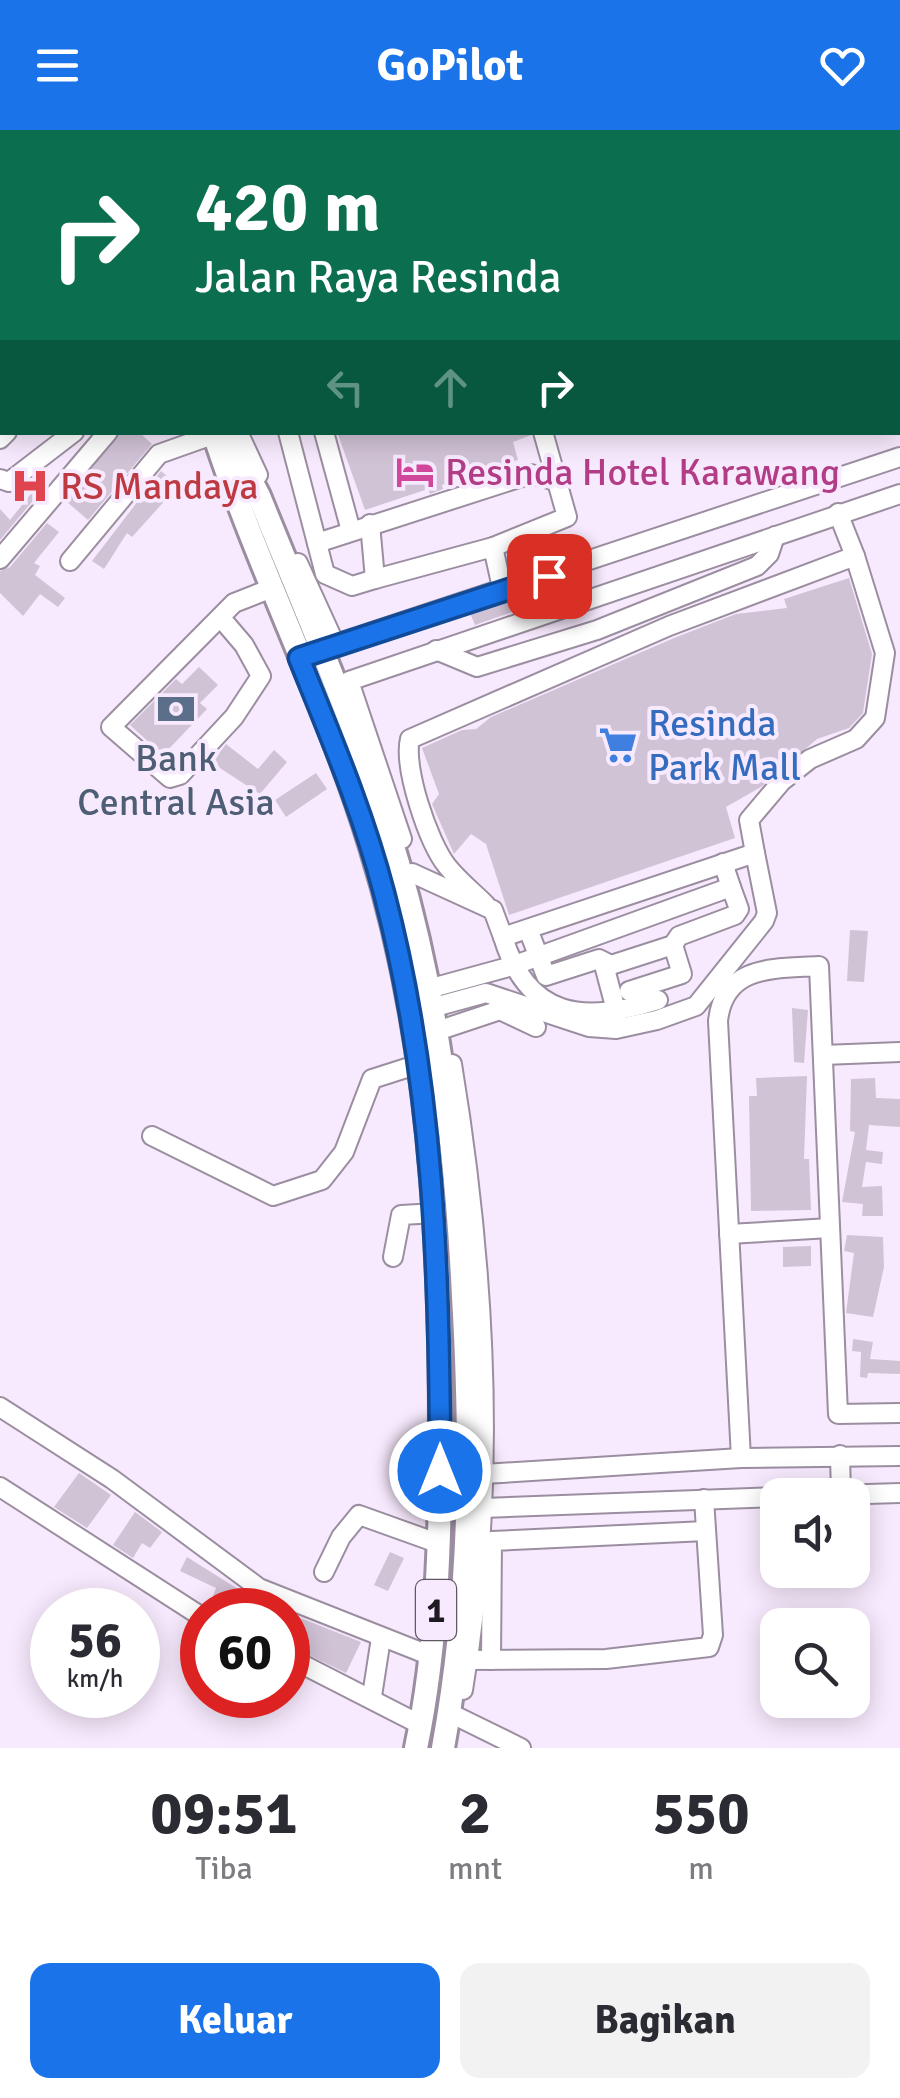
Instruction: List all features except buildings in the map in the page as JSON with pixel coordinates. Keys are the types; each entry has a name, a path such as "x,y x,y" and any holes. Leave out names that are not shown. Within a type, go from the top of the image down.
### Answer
{"main road":[{"name":"1","path":"223,435 272,588 370,844 407,992 418,1064 436,1213 440,1544 432,1656 419,1736"},
{"name":"1","path":"223,435 259,496 329,646 404,885 437,1032 459,1218 468,1375 466,1595 442,1748"}],"street":[{"path":"0,479 8,482 23,473 67,435"},
{"path":"0,559 105,435"},
{"path":"70,561 159,454 216,435"},
{"path":"289,435 326,574 338,583 352,586 493,547 567,518 544,435"},
{"path":"325,435 376,578"},
{"path":"299,658 900,457"},
{"path":"317,543 531,474 560,482"},
{"path":"491,1660 482,1595 484,1474 479,1305 467,1158 439,986 412,873 348,681 900,494"},
{"path":"442,1005 490,993 566,1022 616,1029 696,1006 706,994 767,913 748,820 810,759 856,739 875,718 885,653 838,513"},
{"path":"658,536 669,570"},
{"path":"436,650 477,667 597,630 758,566 769,554 775,536"},
{"path":"493,547 504,592"},
{"path":"658,1000 618,1014 584,1014 526,989 512,966 493,910 447,866 433,844 406,754 410,739 669,626 855,556"},
{"path":"220,618 244,644 261,676 234,717 180,776 170,778 111,728 220,618 241,599 272,588"},
{"path":"503,937 755,853"},
{"path":"528,929 546,976 673,945 679,936 735,915 739,909 723,864"},
{"path":"412,873 486,905"},
{"path":"439,986 512,966 731,888"},
{"path":"585,910 618,1014"},
{"path":"673,945 682,974 706,994"},
{"path":"741,1458 718,1021 730,987 750,971 819,966 838,1414 900,1413"},
{"path":"629,991 682,974"},
{"path":"446,1028 500,1010 536,1027"},
{"path":"823,1055 900,1052"},
{"path":"152,1136 273,1196 322,1180 344,1152 372,1079 418,1064"},
{"path":"392,1258 400,1216 436,1213"},
{"path":"729,1234 830,1228"},
{"path":"0,1406 112,1479 258,1588 432,1656"},
{"path":"839,1478 840,1456"},
{"path":"484,1474 741,1458 900,1456"},
{"path":"0,1487 180,1603"},
{"path":"870,1494 900,1493"},
{"path":"484,1508 760,1497"},
{"path":"468,1660 606,1659 710,1647 713,1635 704,1499"},
{"path":"324,1572 341,1537 359,1515 440,1544"},
{"path":"453,1748 492,1541 706,1530"},
{"path":"372,1696 381,1638"},
{"path":"310,1667 372,1696 419,1736"},
{"path":"458,1717 521,1748"}],"place":[{"name":"Resinda Hotel Karawang","path":"415,472"},
{"name":"RS Mandaya","path":"30,486"},
{"name":"Bank Central Asia","path":"176,709"},
{"name":"Resinda Park Mall","path":"618,745"}],"route":[{"path":"440,1471 436,1213 411,1014 370,844 299,658 549,576"}]}
